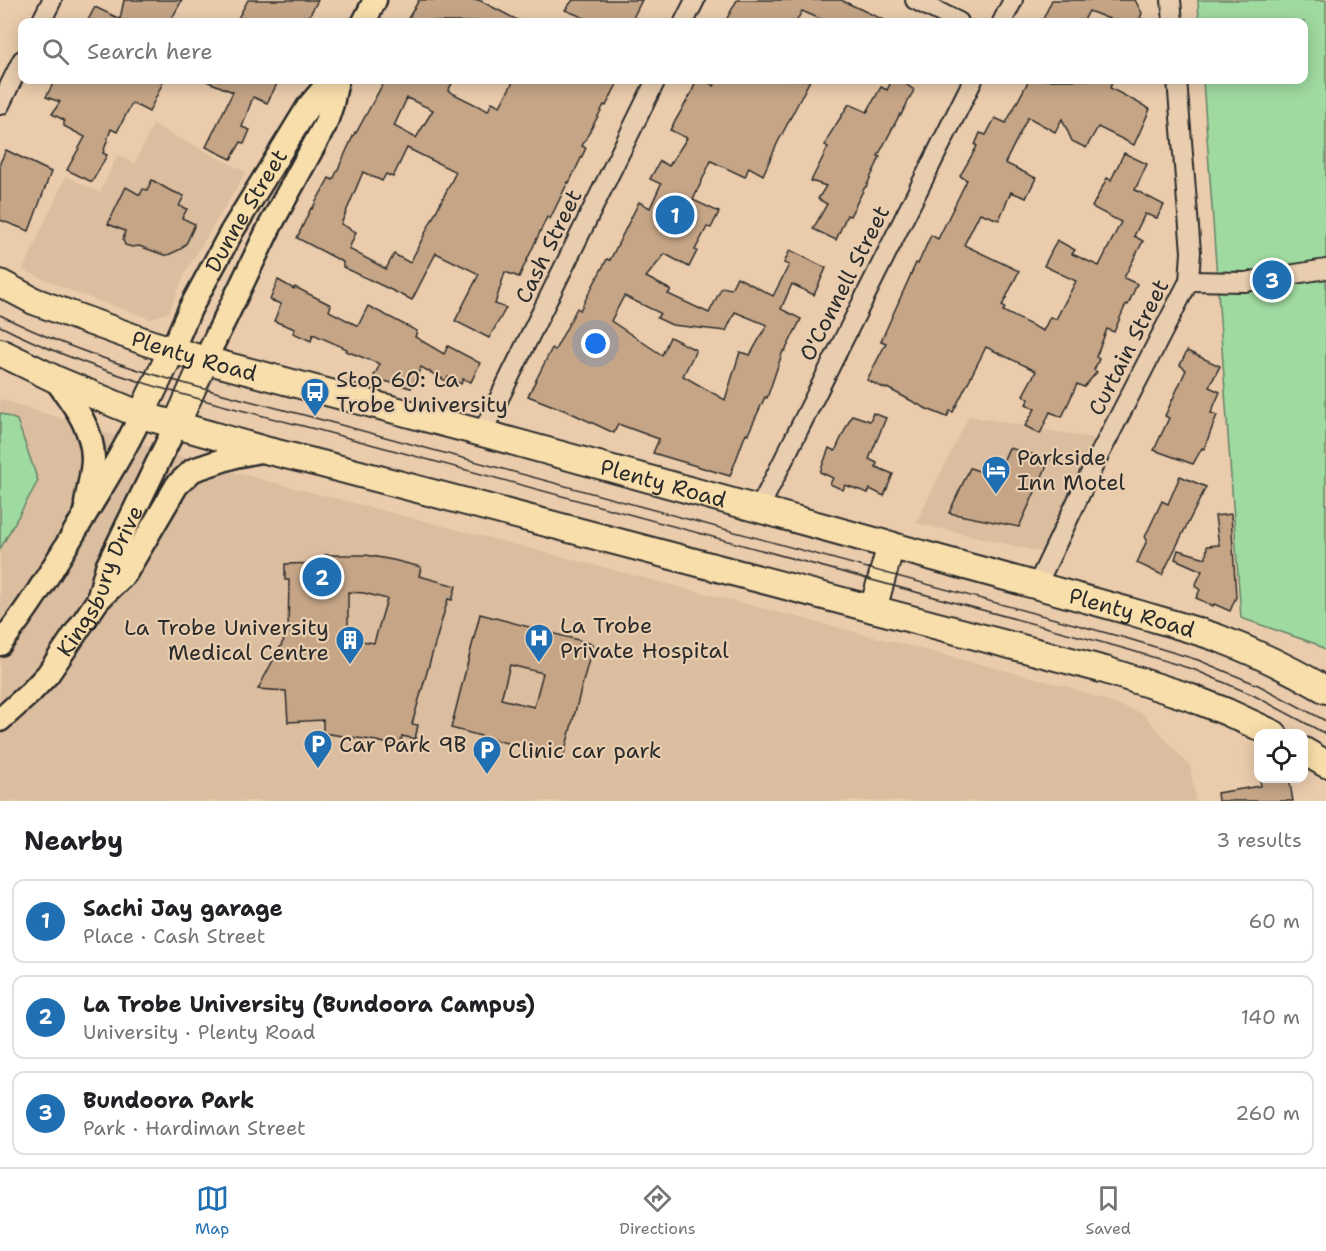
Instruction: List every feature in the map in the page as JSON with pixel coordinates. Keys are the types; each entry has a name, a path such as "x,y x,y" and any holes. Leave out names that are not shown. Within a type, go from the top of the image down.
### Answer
{"highway":[{"name":"Plenty Road","path":"0,283 41,304 205,360 246,369 1037,585 1218,638 1259,655 1326,690"},
{"path":"141,415 172,350"},
{"path":"0,352 55,379 141,415 265,450 1105,670 1189,696 1263,729"},
{"path":"176,424 205,360"},
{"path":"873,609 891,545"},
{"path":"1308,753 1326,764"}],"main road":[{"path":"365,18 375,0"},
{"name":"Dunne Street","path":"172,350 196,298 232,231 308,107 328,84"},
{"name":"Dunne Street","path":"205,360 270,226 325,125 336,84"},
{"path":"254,195 293,185"},
{"path":"196,298 201,304 207,302 242,246 270,226"},
{"path":"55,379 73,403 87,429 91,443 93,459 84,515"},
{"name":"Kingsbury Drive","path":"0,644 32,602 130,439 141,415"},
{"name":"Kingsbury Drive","path":"0,720 48,674 98,600 106,567 176,424"},
{"path":"98,600 125,574 177,485 193,470 235,456 265,450"}],"street":[{"path":"43,18 52,0"},
{"path":"686,18 695,0"},
{"path":"915,0 951,18"},
{"path":"1004,18 1013,0"},
{"path":"1171,0 1173,18"},
{"path":"0,105 18,68"},
{"name":"Cash Street","path":"482,433 654,84"},
{"name":"O'Connell Street","path":"759,509 971,84"},
{"name":"Curtain Street","path":"1037,585 1095,463 1189,281 1191,252 1178,84"},
{"path":"1189,281 1245,282 1326,270"}],"shaded area":[{"path":"153,125 246,172 186,271 169,312 151,319 76,293 23,270 66,176 100,193 117,155 135,163"},
{"path":"0,399 217,468 1069,687 1143,714 1190,766 1196,801 0,801"},
{"name":"Parkside Inn Motel","path":"969,416 1097,439 1045,553 916,523"}],"green space":[{"path":"1198,0 1326,0 1326,651 1316,644 1241,618 1203,84 1308,84 1308,18 1199,18"},
{"path":"0,413 17,420 38,481 0,549"}],"building":[{"path":"124,0 182,0 172,18 120,18"},
{"path":"248,0 318,0 308,18 238,18"},
{"path":"419,0 479,0 513,18 408,18"},
{"path":"573,0 642,0 633,18 584,18 565,10"},
{"path":"737,0 841,0 879,18 818,18 802,11 798,18 727,18"},
{"path":"1052,0 1135,0 1142,13 1140,18 1107,18 1089,11 1085,18 1043,18"},
{"path":"95,7 118,18 89,18"},
{"path":"53,84 162,84 149,112 132,103 117,132 111,129 103,153 107,155 92,182 67,170 85,137 64,126 64,120 52,114 60,102 46,97"},
{"path":"214,84 277,84 267,103 253,97 242,127 250,130 244,144 241,142 231,159 206,147 233,92"},
{"path":"383,84 452,84 448,91 488,111 492,102 500,106 512,84 617,84 582,146 586,148 550,219 547,217 519,277 505,272 495,304 506,308 489,338 455,321 479,274 436,253 412,300 343,267 343,262 297,238 329,178 333,180 355,132","holes":["407,98 433,110 416,138 394,126","407,148 456,172 410,263 394,254 386,269 349,249 356,232 341,224 363,172 382,181 386,174 393,177"]},
{"path":"695,84 714,86 715,84 808,84 763,175 749,167 745,177 711,161 693,200 719,212 711,228 707,227 689,267 665,254 646,277 671,290 668,294 709,313 722,287 731,289 737,277 773,296 789,265 784,263 790,250 826,268 814,295 792,284 781,309 801,319 783,351 767,398 765,397 748,434 746,433 730,476 653,453 659,439 618,424 614,433 528,396 552,348 555,350 577,308 580,310 607,259 610,260 639,202 650,208 661,184 650,179 660,161 669,166 687,138 670,130","holes":["624,296 660,313 657,318 672,325 726,331 735,312 767,325 750,355 740,352 725,400 683,376 696,350 670,337 662,355 611,321"]},
{"path":"890,84 906,84 914,90 878,156 880,157 866,187 850,216 847,215 836,240 813,229 827,204 818,199 826,186 811,181 828,147 825,145 830,134 849,104 867,112 881,87 887,90"},
{"path":"1027,84 1112,84 1110,88 1150,109 1134,145 1098,127 1086,148 1072,141 1062,119 1055,132 1028,117 1005,163 1036,178 1026,198 1011,192 999,220 980,213 964,245 1019,271 1002,306 1005,308 1003,311 1043,331 1050,317 1056,319 1076,281 1044,266 1057,240 1075,250 1072,254 1099,266 1121,222 1092,207 1107,178 1111,180 1124,153 1147,164 1135,190 1164,205 1157,218 1145,214 1134,236 1143,241 1124,278 1137,284 1114,332 1107,329 1096,357 1099,359 1094,370 1097,372 1084,387 1077,384 1062,417 1050,412 1040,434 1025,426 1035,409 1026,404 1029,399 1023,395 1036,371 986,347 953,412 950,411 947,417 867,380 886,343 881,341 916,263 918,264 931,235 938,239 967,180 960,176 977,146 975,145 980,133 986,135 995,118 1006,123"},
{"path":"6,150 51,172 29,231 0,220 0,163"},
{"path":"152,180 184,196 179,206 187,209 182,218 195,224 187,242 181,249 168,255 139,246 125,245 123,240 125,231 108,224 126,187 140,195 143,189 147,190"},
{"path":"278,280 331,305 329,311 358,326 368,306 417,331 415,337 444,354 448,346 480,363 471,382 463,379 461,384 448,377 446,381 421,367 411,388 373,378 380,364 346,351 347,349 313,334 311,341 293,333 295,329 274,321 281,304 270,300"},
{"path":"1187,351 1220,366 1209,387 1220,392 1211,413 1217,415 1204,449 1202,448 1193,464 1154,450 1169,418 1165,416 1186,370 1180,365"},
{"path":"873,413 886,418 869,459 877,463 876,467 893,474 884,496 870,489 868,493 845,485 843,490 830,484 833,478 820,472 829,448 835,451 852,415 870,421"},
{"name":"Parkside Inn Motel","path":"1009,448 1050,459 1019,527 949,513 970,468 996,477"},
{"path":"1180,476 1206,487 1162,575 1137,563 1147,540 1145,537 1162,501 1168,504"},
{"path":"1231,514 1236,597 1230,611 1196,598 1200,590 1195,586 1202,571 1175,559 1178,550 1206,558 1207,546 1219,545 1215,516"},
{"name":"La Trobe University Medical Centre","path":"325,555 366,555 421,567 419,576 456,586 452,600 448,599 412,724 418,725 415,739 402,736 400,746 323,733 323,720 288,722 286,691 258,689 288,632 289,580 285,580 285,564 326,563","holes":["348,592 364,593 387,599 374,643 348,641"]},
{"name":"La Trobe Private Hospital","path":"480,614 593,644 563,758 451,728","holes":["510,665 543,673 534,707 501,699"]},
{"path":"1260,783 1290,783 1293,801 1218,801 1217,793 1261,786"}],"tram line":[{"path":"0,315 76,348 154,375 1129,639 1198,660 1258,685 1326,721"},
{"path":"0,326 76,359 194,398 1126,649 1195,670 1253,695 1326,734"}],"place":[{"name":"Sachi Jay garage","path":"675,215"},
{"name":"Bundoora Park","path":"1272,280"},
{"name":"Stop 60: La Trobe University","path":"315,418"},
{"name":"Parkside Inn Motel","path":"996,496"},
{"name":"La Trobe University (Bundoora Campus)","path":"322,577"},
{"name":"La Trobe Private Hospital","path":"539,664"},
{"name":"La Trobe University Medical Centre","path":"350,666"},
{"name":"Car Park 9B","path":"318,770"},
{"name":"Clinic car park","path":"487,776"}]}
